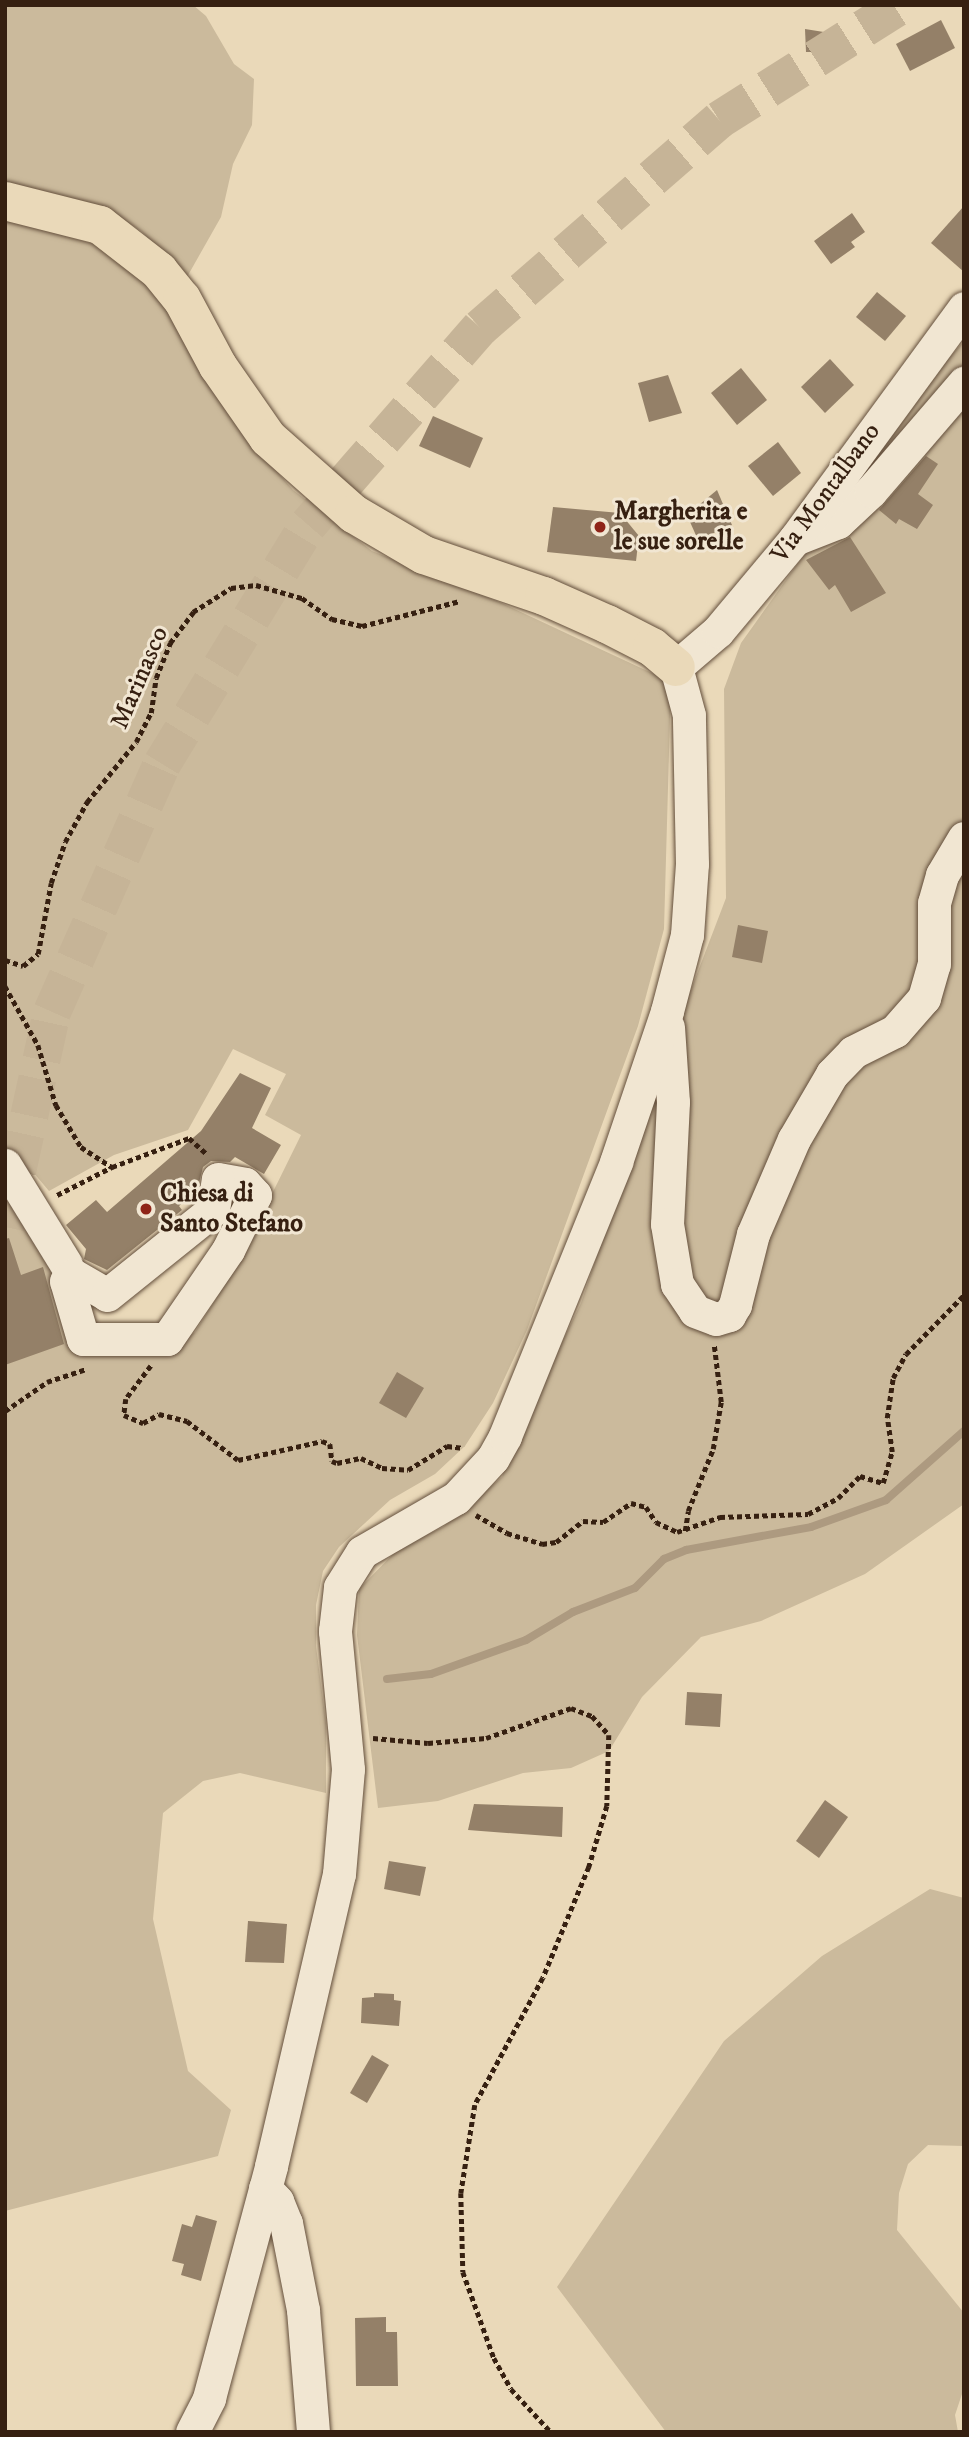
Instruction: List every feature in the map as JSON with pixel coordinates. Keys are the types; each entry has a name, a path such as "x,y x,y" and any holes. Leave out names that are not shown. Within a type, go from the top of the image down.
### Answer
{"main road":[{"path":"5,201 100,225 116,233 182,299 230,383 268,438 297,466 386,536 607,624 652,647 676,667"}],"street":[{"name":"Via Montalbano","path":"676,667 718,631 795,539 964,308"},
{"path":"795,539 838,522 872,491 964,383"},
{"path":"192,2432 209,2398 265,2188 339,1874 348,1738 335,1631 337,1597 345,1576 362,1552 456,1498 480,1476 505,1436 616,1162 667,1011 687,935 692,864 689,715 676,667"},
{"path":"667,1011 673,1102 667,1224 679,1292 695,1311 711,1320 729,1315 735,1305 763,1209 794,1139 832,1074 853,1052 895,1031 924,998 934,964 934,903 942,875 964,838"},
{"path":"5,1165 34,1207 66,1264"},
{"path":"218,1179 246,1184 255,1195 228,1250 167,1339 83,1339 66,1281 73,1275 107,1295 213,1210 218,1179"},
{"path":"265,2188 277,2201 286,2223 303,2311 313,2432"}],"path":[{"name":"Marinasco","path":"5,960 23,966 38,954 51,884 65,842 87,802 136,742 151,713 156,678 170,643 192,612 231,588 256,585 302,598 332,619 362,626 512,586"},
{"path":"5,986 38,1045 56,1105 81,1147 111,1167"},
{"path":"34,1207 111,1167 189,1138 218,1167 218,1179"},
{"path":"456,1498 491,1525 542,1544 556,1542 583,1521 604,1522 631,1503 646,1507 668,1530 685,1531 720,1517 808,1514 838,1498 860,1476 883,1483 892,1452 887,1418 893,1378 906,1354 964,1295"},
{"path":"685,1531 688,1511 713,1449 721,1402 711,1320"},
{"path":"155,1359 126,1399 124,1415 143,1423 159,1414 187,1421 238,1460 322,1441 330,1444 332,1461 337,1463 361,1458 382,1468 408,1470 456,1444 464,1447 463,1458"},
{"path":"5,1410 47,1382 95,1366"},
{"path":"348,1738 428,1743 486,1738 571,1708 592,1716 610,1735 607,1806 589,1867 543,1978 475,2105 461,2193 463,2272 494,2358 511,2389 551,2432"}],"shaded area":[{"path":"5,5 193,5 206,16 234,64 254,79 252,125 233,164 221,217 187,277 141,231 112,212 5,181"},
{"path":"5,219 105,247 162,298 238,427 293,490 372,551 497,601 671,682 664,929 638,1026 527,1330 493,1403 465,1446 435,1474 390,1500 339,1547 323,1571 316,1605 316,1646 326,1723 326,1793 240,1773 203,1781 163,1813 153,1919 188,2071 231,2110 218,2156 5,2211 5,1163 18,1168 79,1350 175,1346 195,1332 236,1267 301,1135 265,1115 286,1074 233,1049 188,1130 114,1155 49,1191 5,1139"},
{"path":"964,341 964,1504 865,1574 761,1621 701,1637 642,1697 609,1751 571,1768 523,1773 438,1801 378,1808 357,1635 359,1589 398,1549 443,1527 502,1477 520,1429 581,1303 658,1076 726,898 724,689 741,643 924,387"},
{"path":"930,1889 964,1898 964,2146 928,2145 908,2164 899,2193 897,2230 964,2313 964,2388 955,2415 958,2432 666,2432 557,2287 724,2041 822,1956"}],"building":[{"path":"941,20 955,48 910,71 896,44"},
{"path":"805,29 830,33 827,52 806,52"},
{"path":"964,206 964,272 931,243"},
{"path":"852,213 865,232 851,242 855,247 831,264 814,241"},
{"path":"877,292 906,316 885,341 856,317"},
{"path":"830,359 854,385 825,413 801,387"},
{"path":"741,368 767,400 737,425 711,393"},
{"path":"668,375 682,413 649,422 638,383"},
{"path":"433,416 483,438 470,468 419,446"},
{"path":"778,442 801,473 773,496 748,466"},
{"path":"926,456 938,464 918,494 933,505 917,529 899,519 896,524 879,510"},
{"path":"717,490 732,525 698,540 687,515"},
{"name":"Margherita e le sue sorelle","path":"553,507 620,513 639,536 636,561 547,552"},
{"path":"850,537 886,593 851,612 835,585 829,590 806,560"},
{"path":"738,925 768,931 762,963 732,957"},
{"path":"240,1073 271,1088 252,1128 281,1145 264,1174 235,1157 230,1162 211,1161 203,1167 197,1191 179,1206 182,1210 107,1270 84,1259 86,1249 66,1225 96,1200 107,1212 201,1131"},
{"path":"9,1238 21,1275 43,1267 64,1344 5,1365 5,1239"},
{"path":"397,1372 424,1388 406,1418 379,1403"},
{"path":"687,1692 722,1694 720,1727 685,1725"},
{"path":"825,1800 848,1817 819,1858 796,1841"},
{"path":"474,1804 563,1807 562,1837 468,1830"},
{"path":"389,1861 426,1867 420,1896 384,1889"},
{"path":"248,1921 287,1924 284,1963 245,1962"},
{"path":"374,1993 394,1994 394,2000 401,2001 399,2026 361,2023 362,1998 374,1997"},
{"path":"372,2055 389,2065 367,2103 350,2093"},
{"path":"196,2215 217,2221 201,2281 181,2275 184,2264 172,2261 182,2224 192,2227"},
{"path":"386,2317 386,2332 397,2332 398,2386 356,2386 355,2318"}],"waterway":[{"path":"387,1679 431,1674 526,1640 573,1612 635,1588 664,1559 686,1550 811,1527 886,1500 964,1431"}],"tunnel":[{"path":"5,1227 52,1012 162,764 308,525 480,328 719,120 901,5"}],"place":[{"name":"Margherita e le sue sorelle","path":"600,527"},
{"name":"Chiesa di Santo Stefano","path":"146,1209"}]}
